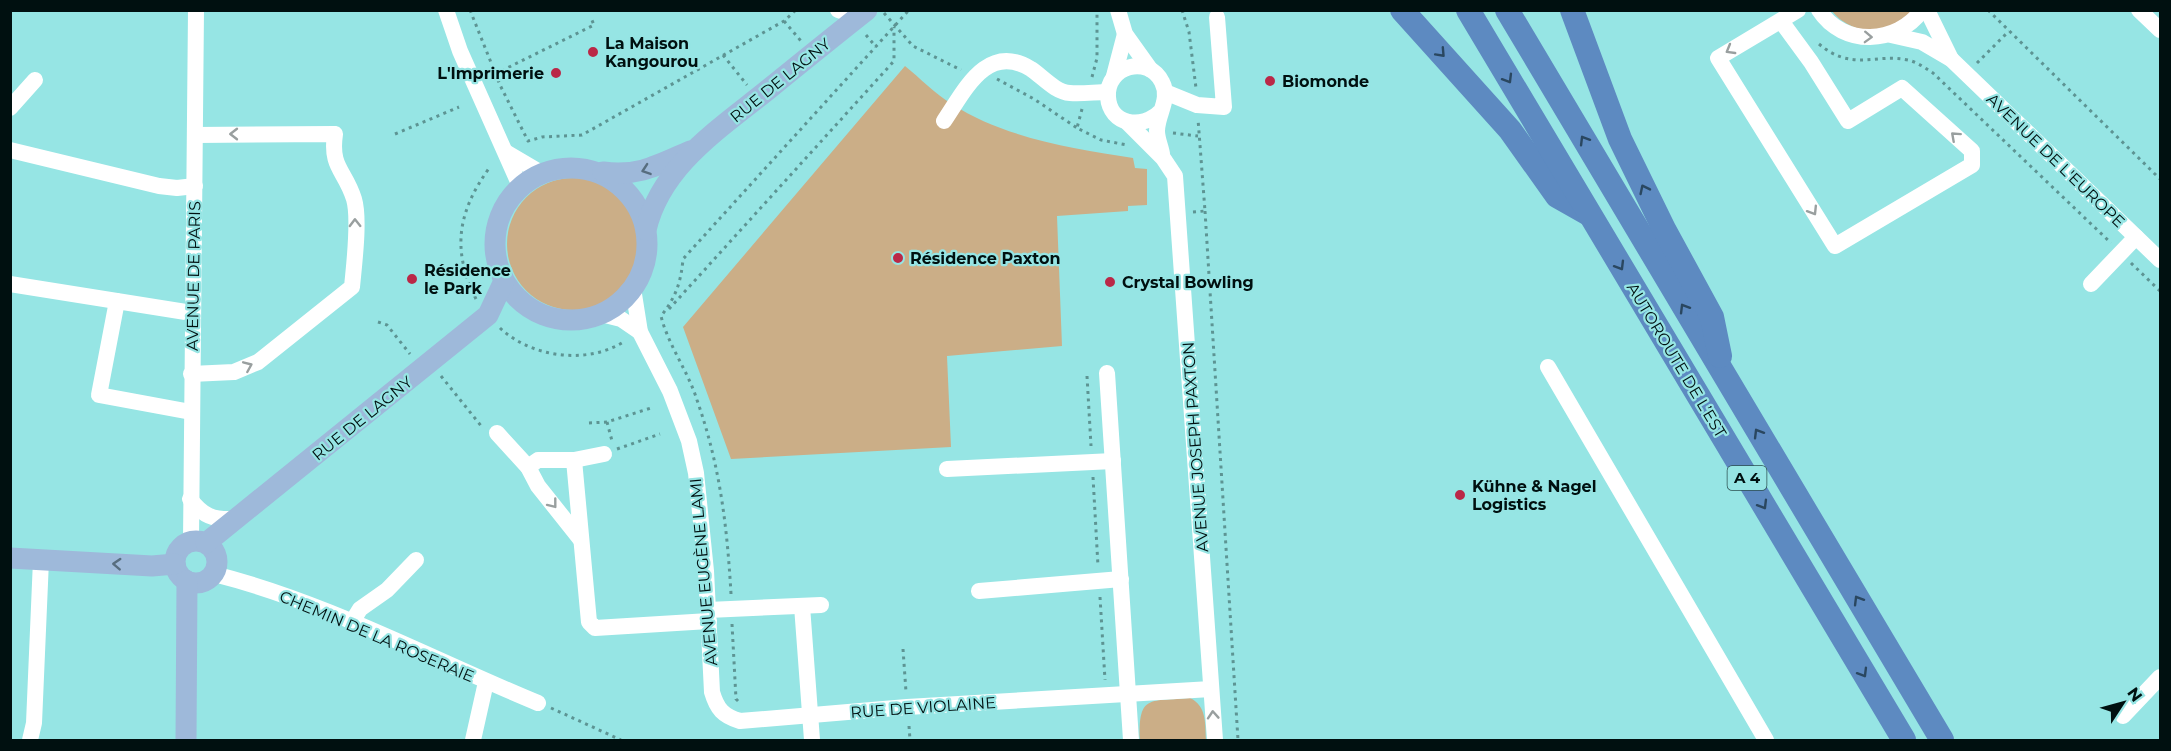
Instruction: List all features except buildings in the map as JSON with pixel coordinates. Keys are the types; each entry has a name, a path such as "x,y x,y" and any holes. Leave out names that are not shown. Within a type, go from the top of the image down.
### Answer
{"highway":[{"path":"1402,10 1510,130 1557,196 1590,216"},
{"name":"AUTOROUTE DE L’EST","path":"1467,10 1904,741"},
{"name":"AUTOROUTE DE L’EST","path":"1506,10 1942,741"},
{"path":"1572,10 1620,140 1664,229 1712,317 1724,376"}],"main road":[{"name":"RUE DE LAGNY","path":"646,230 651,208 662,188 693,150 863,14"},
{"name":"RUE DE LAGNY","path":"596,172 624,175 644,171 693,150"},
{"path":"578,167 596,172 614,180 629,194 640,211 646,230 647,250 643,270 633,288 619,303 601,314 565,320 545,316 531,309 516,296 504,280 495,256 495,230 504,206 520,186 541,173 559,168 578,167"},
{"name":"RUE DE LAGNY","path":"198,542 234,519 482,307 504,280"},
{"path":"482,307 531,309"},
{"path":"10,558 152,566 181,572 202,582 214,574 218,560 212,547 198,542 179,550 181,572 186,741"}],"street":[{"name":"AVENUE DE PARIS","path":"196,10 190,499 198,542"},
{"path":"446,10 460,51 520,186"},
{"path":"838,10 863,14"},
{"path":"1118,10 1125,34 1163,83 1165,92 1160,112 1142,123 1127,122 1112,111 1108,92 1125,34"},
{"path":"1781,21 1811,62 1848,121 1902,88 1972,151 1972,165 1836,246 1718,57 1798,10"},
{"name":"AVENUE DE L'EUROPE","path":"1819,10 1838,29 1855,36 1873,38 1891,35 1922,42 1951,59 2160,260"},
{"path":"1891,35 1905,28 1922,10"},
{"name":"AVENUE DE L'EUROPE","path":"1927,10 1951,59"},
{"path":"2139,10 2158,22"},
{"path":"1165,92 1197,105 1224,107 1217,17"},
{"path":"944,121 976,74 986,66 1010,60 1030,69 1049,84 1069,93 1108,92"},
{"path":"1114,76 1131,66 1150,69"},
{"path":"10,108 35,80"},
{"name":"AVENUE JOSEPH PAXTON","path":"1160,112 1157,133 1163,158"},
{"name":"AVENUE JOSEPH PAXTON","path":"1127,122 1163,158 1175,176 1180,212 1215,741"},
{"path":"191,374 234,372 258,362 352,287 355,247 354,200 332,154 335,134 195,135"},
{"path":"10,150 159,186 177,188 195,186"},
{"path":"507,153 541,173"},
{"path":"2091,284 2136,237"},
{"path":"10,284 192,313"},
{"name":"AVENUE EUGÈNE LAMI","path":"633,288 640,332 670,391 689,441 702,525 712,692 721,712"},
{"path":"117,301 99,395 191,412"},
{"path":"601,314 621,319 640,332"},
{"path":"1548,367 1766,741"},
{"path":"1107,373 1131,741"},
{"path":"497,433 528,467 538,486 581,540"},
{"path":"528,467 538,460 574,460 604,454"},
{"path":"574,460 586,613 589,622 596,628 708,616 732,609 820,604"},
{"path":"948,469 1113,461"},
{"path":"190,499 200,512 216,520 234,519"},
{"path":"30,741 34,723 41,560"},
{"path":"352,622 360,609 387,590 416,560"},
{"name":"CHEMIN DE LA ROSERAIE","path":"214,574 352,622 538,704"},
{"path":"979,591 1121,579"},
{"path":"802,606 812,741"},
{"path":"2123,716 2160,676"},
{"path":"473,741 486,682"},
{"name":"RUE DE VIOLAINE","path":"721,712 740,721 1211,689"}],"path":[{"path":"470,10 495,74 528,141 542,137 582,135 784,21 795,10"},
{"path":"661,316 672,302 680,285 683,259 909,10"},
{"path":"1182,10 1191,43 1197,105 1238,741"},
{"path":"1988,10 2160,179"},
{"path":"495,74 594,25 591,18"},
{"path":"784,21 806,46"},
{"path":"661,316 680,299 894,61 894,25"},
{"path":"1951,91 2009,31"},
{"path":"723,55 749,88"},
{"path":"395,134 459,107"},
{"path":"490,167 475,188 462,220 464,275 482,307 503,331 542,352 580,355 604,352 619,345"},
{"path":"1180,212 1205,211"},
{"path":"661,316 697,398 715,459 725,510 736,699 743,706"},
{"path":"378,322 387,325 432,379 439,374 486,432 497,433"},
{"path":"1087,376 1105,683"},
{"path":"589,423 607,422 651,408"},
{"path":"607,422 614,450 660,434"},
{"path":"903,649 907,696"},
{"path":"1104,662 1126,661"},
{"path":"538,704 621,741"},
{"path":"909,726 910,741"}],"shaded area":[{"path":"1832,11 1913,11 1889,28 1866,31 1843,21"},
{"path":"905,66 946,100 994,126 1064,146 1133,158 1135,168 1147,169 1147,205 1128,206 1128,211 1057,216 1062,346 947,356 951,447 731,459 683,327"},
{"path":"573,178 598,183 620,197 634,219 639,244 634,269 620,291 598,305 573,310 548,305 526,291 512,269 507,244 512,219 526,197 548,183"},
{"path":"1190,698 1196,701 1202,711 1206,740 1140,740 1141,714 1145,707 1157,701"}],"place":[{"name":"La Maison Kangourou","path":"593,52"},
{"name":"L'Imprimerie","path":"556,73"},
{"name":"Biomonde","path":"1270,81"},
{"name":"Résidence Paxton","path":"898,258"},
{"name":"Résidence le Park","path":"412,279"},
{"name":"Crystal Bowling","path":"1110,282"},
{"name":"Kühne & Nagel Logistics","path":"1460,495"}]}
